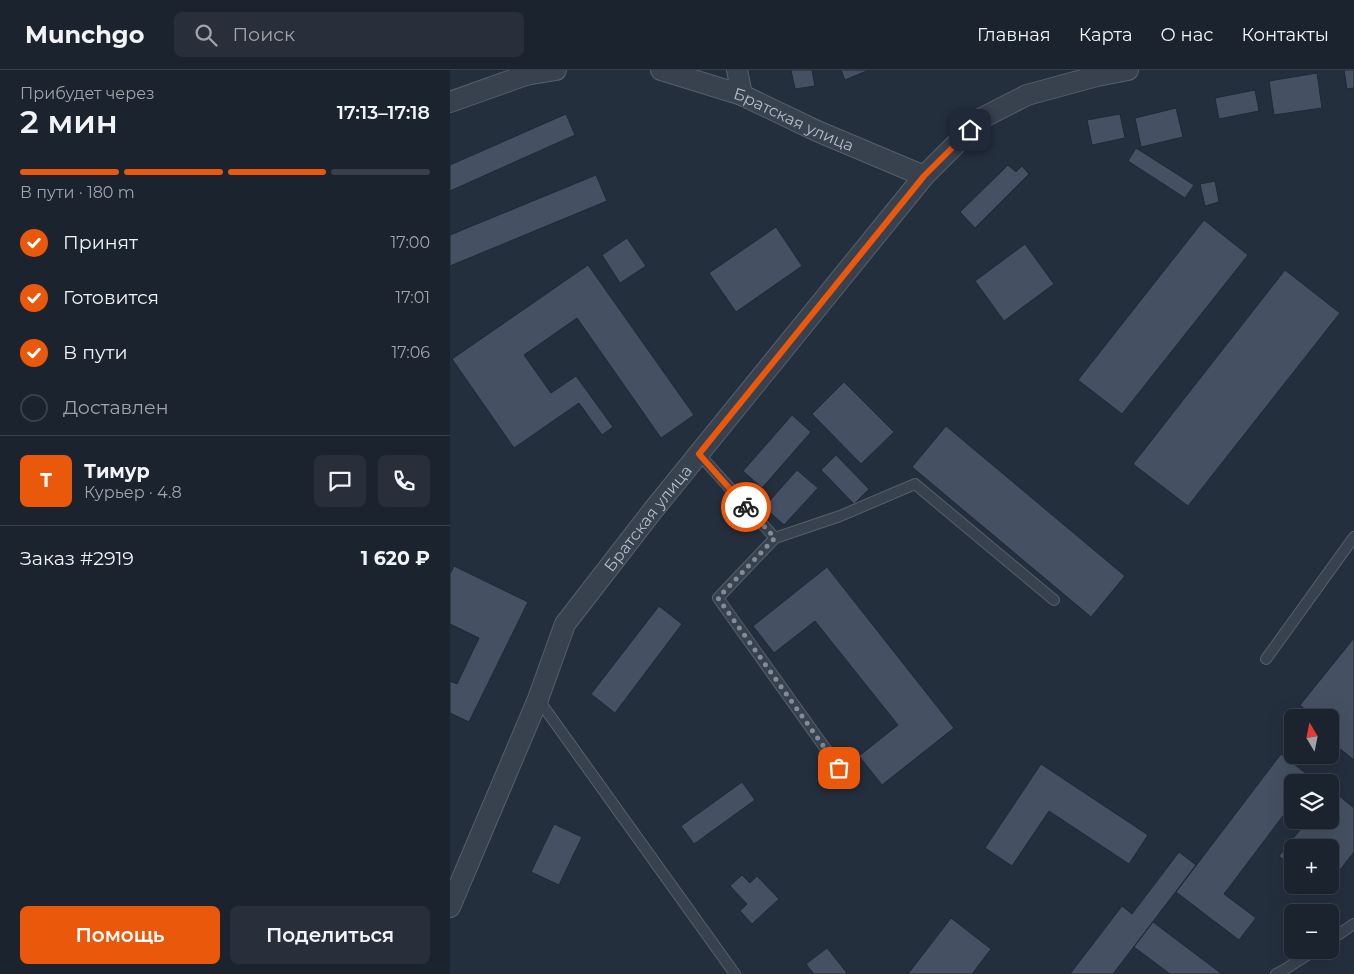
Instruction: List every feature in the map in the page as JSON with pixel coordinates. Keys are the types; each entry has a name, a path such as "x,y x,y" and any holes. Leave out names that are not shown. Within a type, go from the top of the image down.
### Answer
{"street":[{"path":"450,102 526,75 556,70"},
{"name":"Братская улица","path":"661,70 742,95 817,131 924,176"},
{"path":"737,70 742,95"},
{"name":"Братская улица","path":"450,907 538,699 565,624 699,454 924,176 982,118 1027,95 1097,76 1128,70"}],"lane":[{"path":"699,454 775,538"},
{"path":"850,783 718,598 775,538 840,516 915,484 1054,600"},
{"path":"1266,659 1354,537"},
{"path":"538,699 735,974"},
{"path":"1339,934 1354,924"},
{"path":"1276,974 1301,959"}],"building":[{"path":"791,70 812,70 815,86 795,89"},
{"path":"841,70 869,70 845,80"},
{"path":"1344,70 1354,70 1354,88 1347,89"},
{"path":"1317,73 1322,108 1274,115 1269,81"},
{"path":"1255,90 1259,111 1219,119 1215,98"},
{"path":"1176,108 1183,137 1141,147 1135,118"},
{"path":"566,114 575,135 450,191 450,165"},
{"path":"1120,114 1125,138 1092,145 1087,120"},
{"path":"1136,148 1194,185 1185,198 1128,161"},
{"path":"1008,165 1016,172 1022,166 1029,174 975,228 960,212"},
{"path":"596,175 607,201 450,266 450,235"},
{"path":"1215,181 1219,202 1205,206 1200,184"},
{"path":"1204,220 1248,255 1122,414 1078,380"},
{"path":"776,227 802,266 736,312 709,273"},
{"path":"627,238 646,266 620,283 602,255"},
{"path":"1025,244 1054,284 1004,321 975,281"},
{"path":"588,265 694,415 661,438 577,318 524,355 551,393 576,376 613,427 602,435 579,403 514,448 452,359"},
{"path":"1285,270 1340,313 1188,506 1133,464"},
{"path":"844,382 894,432 861,464 812,414"},
{"path":"792,415 811,432 762,488 743,471"},
{"path":"946,426 1125,576 1091,617 912,467"},
{"path":"836,455 869,489 854,504 821,470"},
{"path":"797,470 818,488 784,525 764,507"},
{"path":"454,566 528,602 469,722 450,713 450,681 457,684 479,638 450,624 450,574"},
{"path":"827,567 954,728 882,785 859,756 898,725 815,621 774,653 753,626"},
{"path":"659,606 682,624 615,713 591,694"},
{"path":"1354,638 1354,760 1339,748 1339,709 1305,709 1300,705"},
{"path":"1281,754 1284,756 1284,764 1294,764 1307,774 1284,774 1284,815 1224,894 1256,918 1239,940 1176,892"},
{"path":"1041,764 1148,835 1129,864 1049,811 1012,866 985,848"},
{"path":"742,782 755,800 694,844 681,826"},
{"path":"1339,796 1354,808 1354,852 1339,871 1339,839 1293,839 1301,829 1339,829"},
{"path":"554,824 582,837 559,885 531,872"},
{"path":"1284,850 1284,860 1279,856"},
{"path":"1179,852 1196,865 1113,974 1070,974 1122,906 1132,914"},
{"path":"742,875 750,883 757,876 779,899 752,924 740,911 747,904 730,886"},
{"path":"951,918 991,949 972,974 908,974"},
{"path":"1153,922 1222,974 1170,974 1134,947"},
{"path":"827,948 846,974 814,974 806,964"}],"way so far":[{"path":"746,507 775,538 718,598 839,768"}],"route":[{"path":"746,507 699,454 924,176 970,130"}]}
